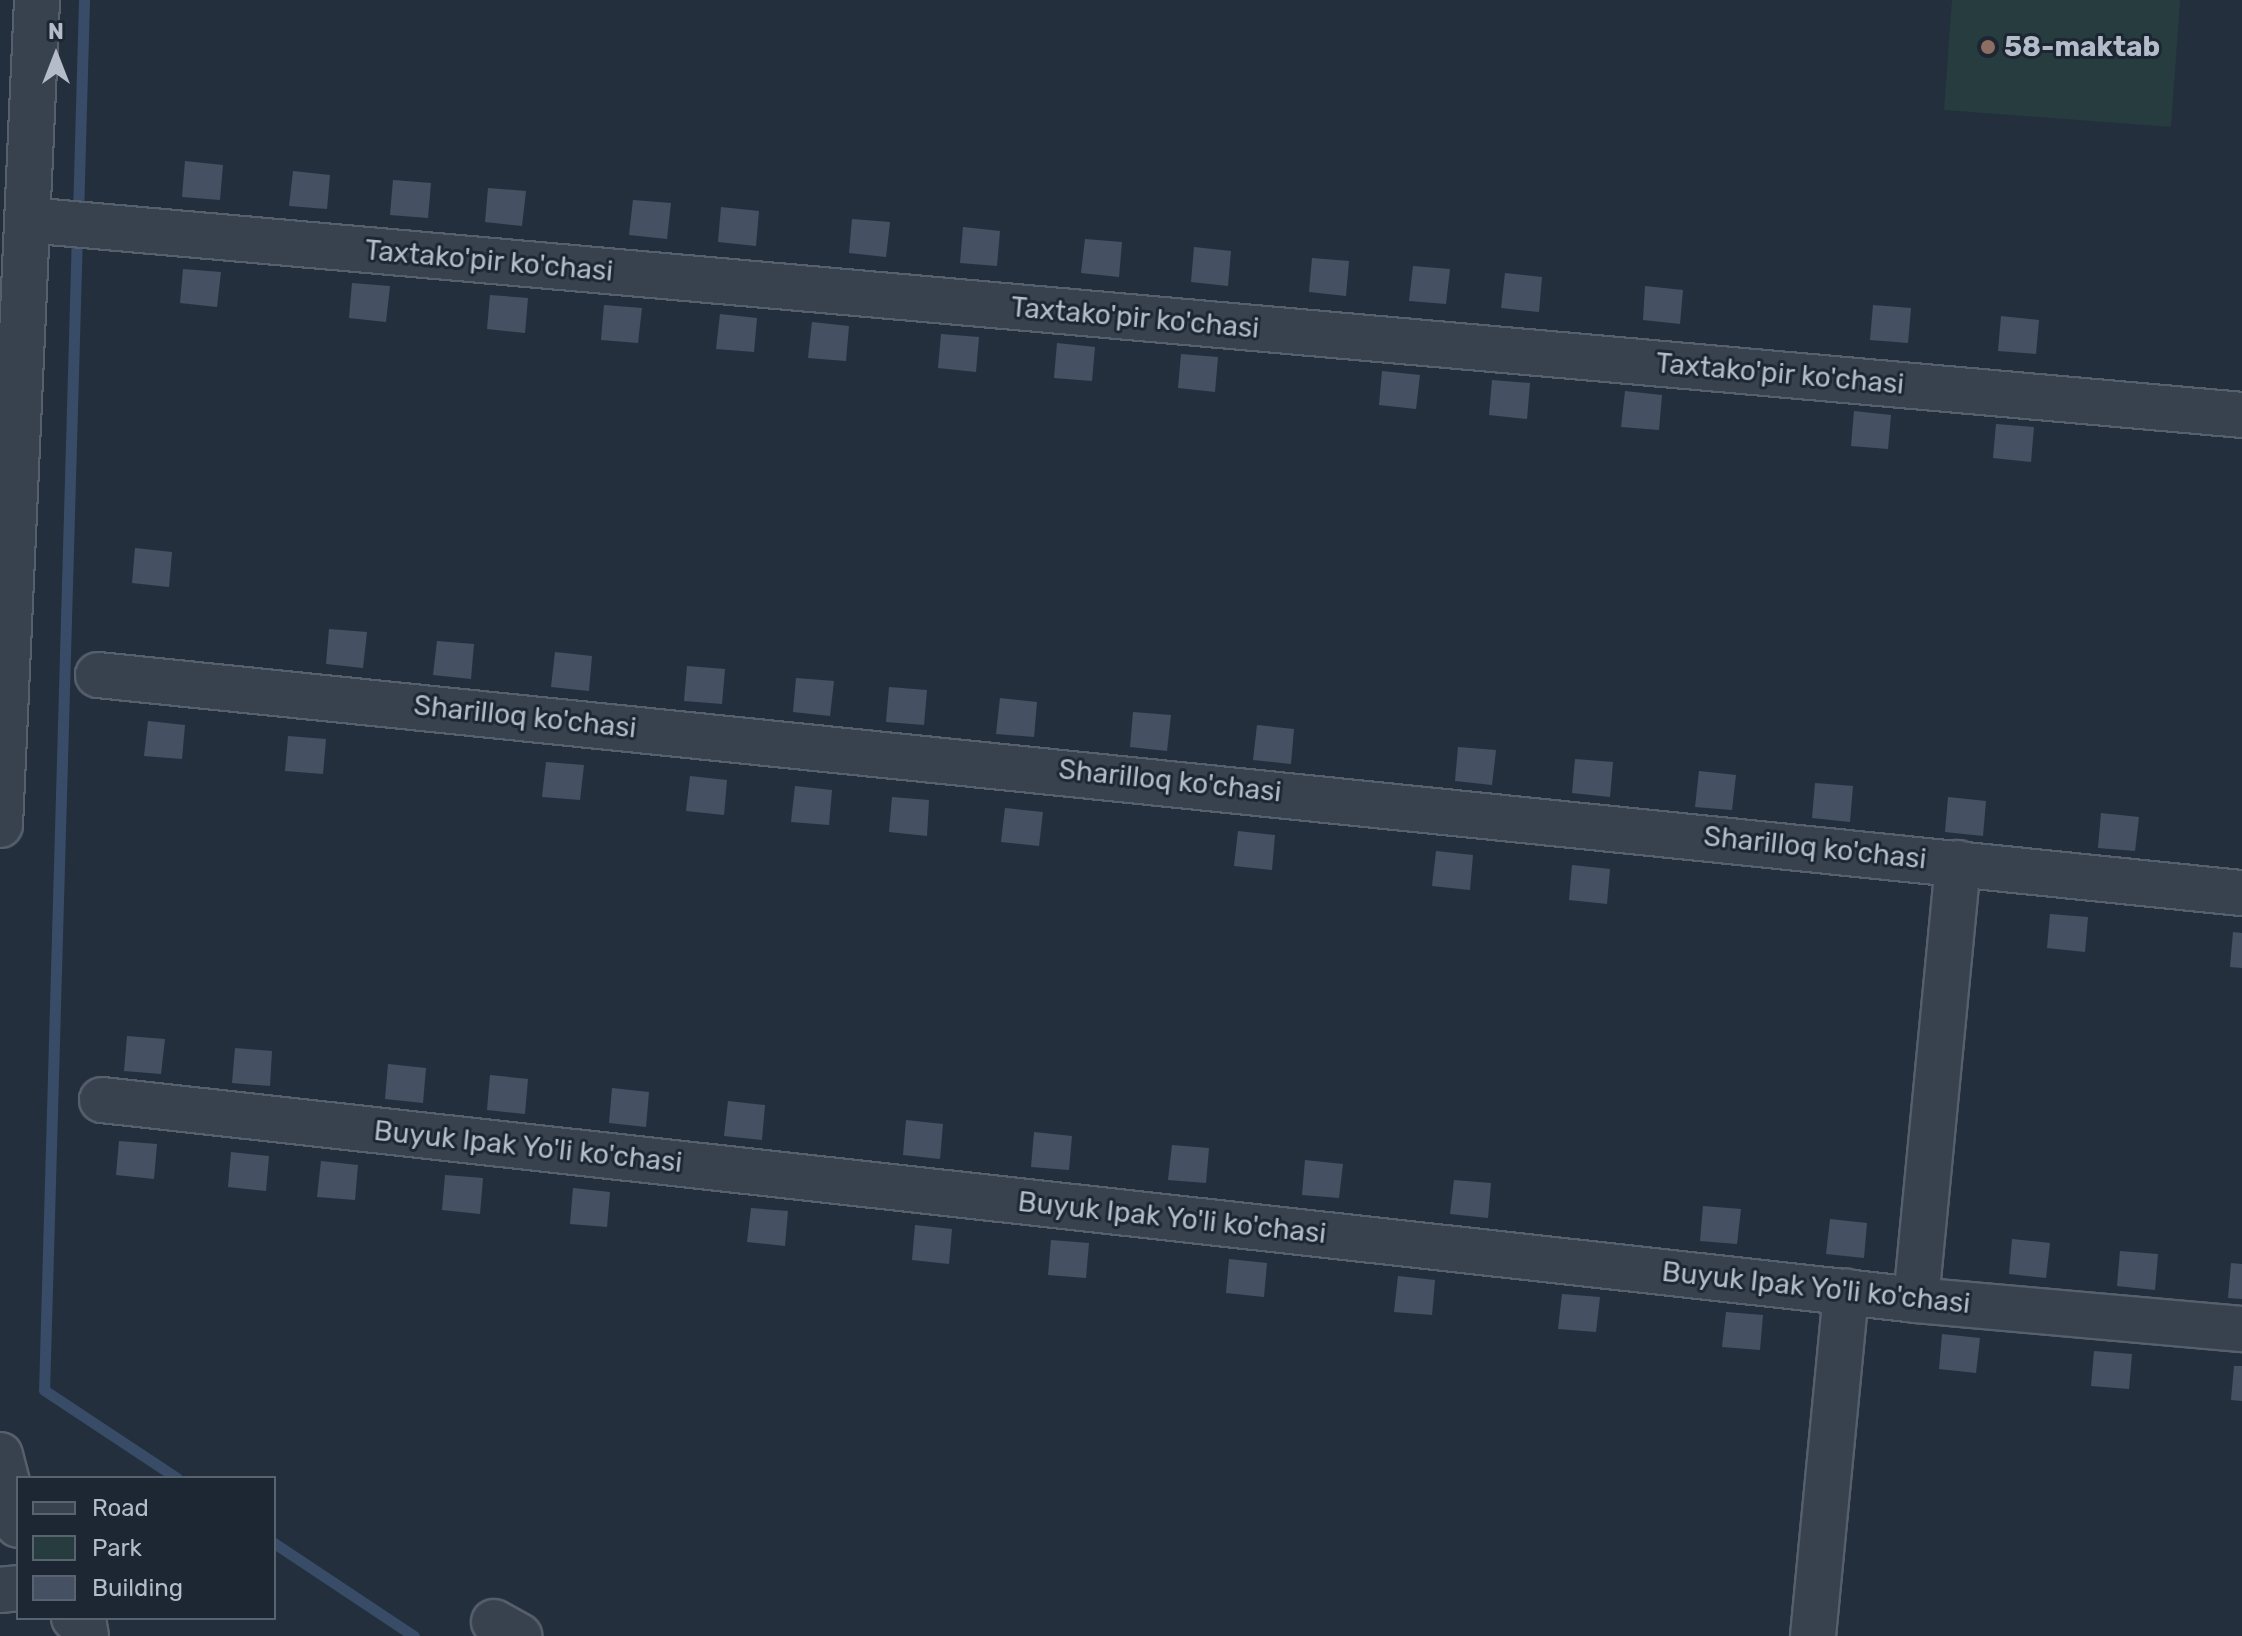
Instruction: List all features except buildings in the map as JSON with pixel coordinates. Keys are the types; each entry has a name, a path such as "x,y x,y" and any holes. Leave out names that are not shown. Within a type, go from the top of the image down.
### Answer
{"street":[{"path":"0,825 37,0"},
{"name":"Taxtako'pir ko'chasi","path":"27,220 2242,415"},
{"name":"Sharilloq ko'chasi","path":"98,675 2242,893"},
{"path":"1916,1300 1958,863"},
{"name":"Buyuk Ipak Yo'li ko'chasi","path":"102,1100 1916,1300 2242,1329"},
{"path":"1813,1636 1846,1292"},
{"path":"0,1455 16,1517"}],"green space":[{"path":"1952,0 2180,0 2171,127 1944,110"}],"waterway":[{"path":"78,215 84,0"},
{"path":"77,233 44,1390 174,1476"},
{"path":"276,1544 414,1636"}],"place":[{"name":"58-maktab","path":"1988,47"}]}
